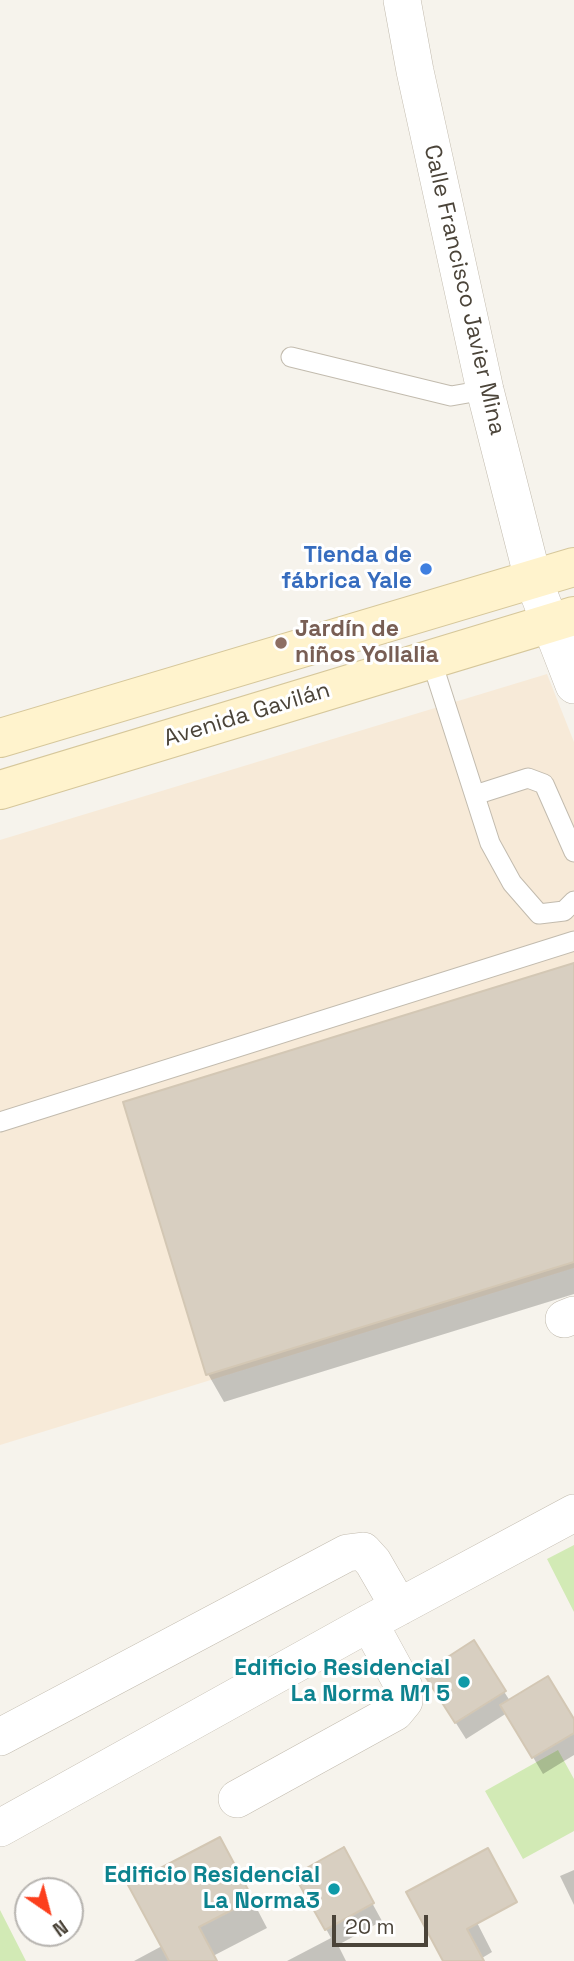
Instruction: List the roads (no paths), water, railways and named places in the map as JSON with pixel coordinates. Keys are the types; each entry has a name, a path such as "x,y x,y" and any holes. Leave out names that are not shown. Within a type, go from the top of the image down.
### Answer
{"main road":[{"path":"0,737 574,567"},
{"name":"Avenida Gavilán","path":"0,790 561,619"}],"street":[{"name":"Calle Francisco Javier Mina","path":"402,0 485,390 533,579 561,619 574,685"},
{"path":"0,1828 574,1513"},
{"path":"0,1737 347,1553 363,1551 373,1562 384,1615 404,1686 404,1701 395,1712 237,1800"}],"lane":[{"path":"291,357 451,396 485,390"},
{"path":"431,659 490,843 512,883 539,914 564,911 574,901"},
{"path":"475,795 528,778 544,784 574,852"},
{"path":"0,1122 574,941"}],"place":[{"name":"Tienda de fábrica Yale","path":"426,569"},
{"name":"Jardín de niños Yollalia","path":"281,643"},
{"name":"Edificio Residencial La Norma M1 5","path":"464,1682"},
{"name":"Edificio Residencial La Norma3","path":"334,1889"}]}
